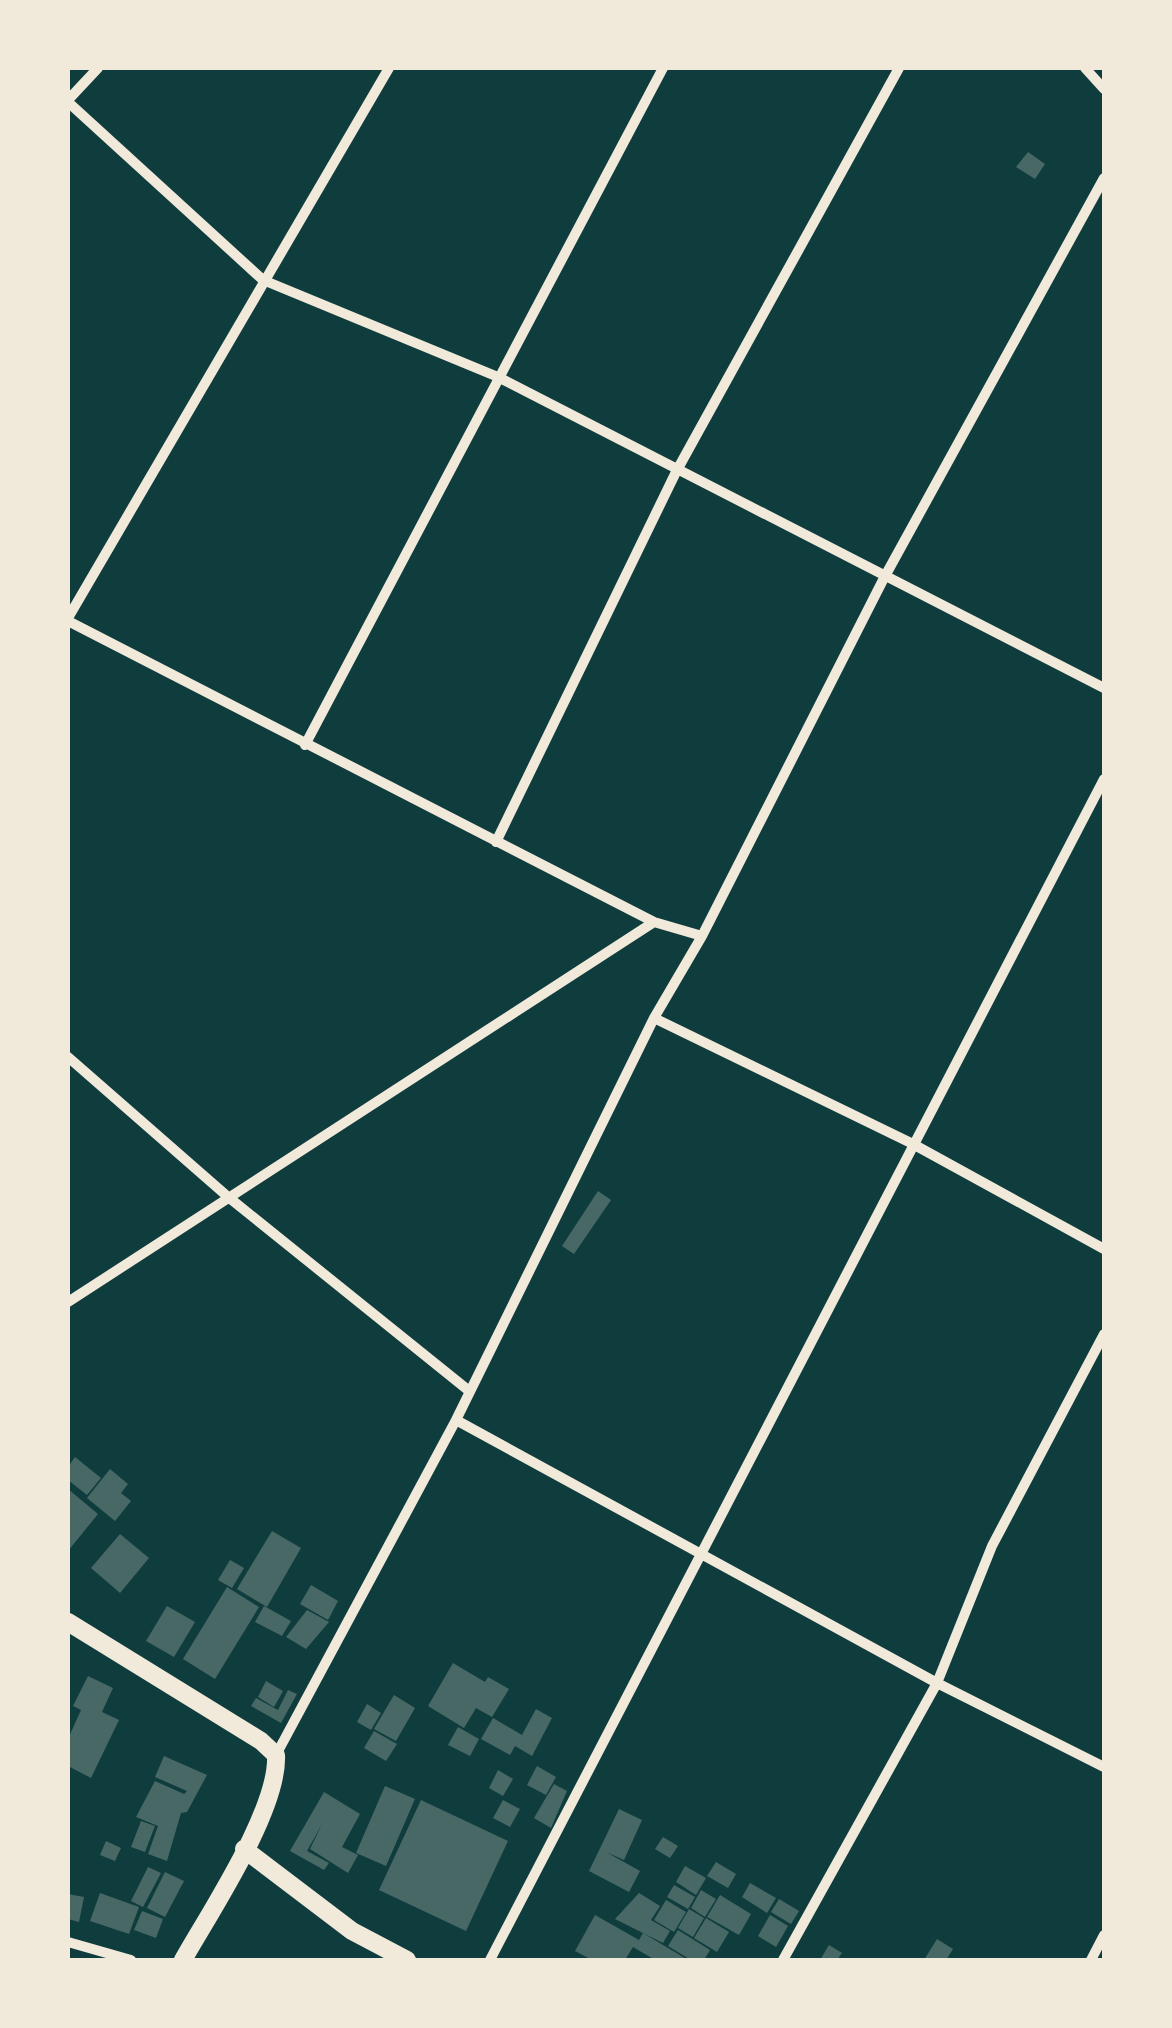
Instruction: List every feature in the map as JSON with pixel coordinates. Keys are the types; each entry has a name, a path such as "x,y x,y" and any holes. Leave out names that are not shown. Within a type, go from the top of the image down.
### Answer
{"street":[{"path":"98,68 68,101 263,280 498,376 676,472 1104,688"},
{"path":"388,68 68,620 654,922 702,936"},
{"path":"306,745 662,68"},
{"path":"496,842 676,472 900,68"},
{"path":"1084,68 1104,90"},
{"path":"183,1960 244,1849 272,1786 276,1755 456,1420 654,1018 702,936 884,578 1104,178"},
{"path":"490,1960 911,1143 1104,779"},
{"path":"68,1302 654,922"},
{"path":"654,1018 911,1143 1104,1248"},
{"path":"68,1057 227,1196 468,1390"},
{"path":"783,1960 937,1683 992,1546 1104,1334"},
{"path":"456,1420 937,1683 1104,1767"},
{"path":"68,1622 261,1740 276,1755"},
{"path":"244,1849 352,1932 406,1960"},
{"path":"1090,1960 1104,1934"},
{"path":"68,1942 131,1960"}],"building":[{"path":"1028,152 1045,164 1035,179 1016,167"},
{"path":"598,1191 611,1200 574,1254 562,1246"},
{"path":"75,1457 101,1478 87,1495 68,1480 68,1467"},
{"path":"110,1469 128,1484 121,1493 131,1501 115,1521 87,1498"},
{"path":"68,1489 98,1514 68,1551 70,1516"},
{"path":"272,1531 301,1548 267,1607 237,1589"},
{"path":"120,1534 149,1558 120,1593 91,1568"},
{"path":"230,1560 244,1568 232,1588 218,1580"},
{"path":"311,1585 338,1601 328,1620 300,1604"},
{"path":"227,1587 259,1607 215,1679 183,1659"},
{"path":"167,1606 195,1622 174,1657 146,1641"},
{"path":"264,1606 291,1621 282,1636 255,1622"},
{"path":"307,1610 329,1622 306,1649 286,1637"},
{"path":"453,1663 485,1682 488,1677 509,1689 492,1717 476,1708 464,1728 428,1706"},
{"path":"88,1676 113,1688 102,1712 119,1720 91,1778 68,1766 68,1739 81,1710 73,1706"},
{"path":"266,1681 283,1691 274,1707 258,1697"},
{"path":"288,1690 297,1694 281,1723 251,1706 256,1698 278,1710"},
{"path":"394,1695 415,1708 396,1741 374,1729"},
{"path":"367,1704 381,1713 371,1730 357,1722"},
{"path":"536,1709 552,1718 532,1756 515,1746 510,1755 481,1739 493,1718 522,1735"},
{"path":"458,1727 479,1739 470,1756 448,1745"},
{"path":"374,1731 397,1744 386,1761 364,1748"},
{"path":"164,1756 207,1775 187,1812 181,1813 167,1861 148,1854 158,1826 136,1817 155,1781 184,1794 187,1791 155,1777"},
{"path":"537,1766 556,1777 546,1795 527,1785"},
{"path":"498,1770 513,1779 503,1796 489,1788"},
{"path":"554,1784 567,1791 551,1828 534,1818"},
{"path":"385,1786 415,1799 386,1866 356,1853"},
{"path":"324,1792 360,1814 342,1847 358,1855 348,1873 310,1849 322,1824 307,1851 329,1863 324,1870 290,1851"},
{"path":"421,1800 508,1841 466,1931 379,1890"},
{"path":"503,1800 520,1809 510,1827 493,1818"},
{"path":"619,1809 642,1820 624,1860 606,1852 640,1871 629,1892 589,1871"},
{"path":"141,1821 155,1826 145,1852 131,1847"},
{"path":"663,1837 678,1846 670,1858 655,1849"},
{"path":"106,1841 121,1848 115,1861 100,1855"},
{"path":"716,1862 736,1874 728,1888 707,1876"},
{"path":"685,1866 706,1878 696,1895 676,1882"},
{"path":"148,1867 161,1873 143,1907 131,1901"},
{"path":"165,1872 184,1881 165,1917 147,1908"},
{"path":"750,1883 776,1898 767,1913 742,1897"},
{"path":"674,1885 695,1897 688,1909 667,1897"},
{"path":"701,1890 716,1899 705,1917 691,1908"},
{"path":"100,1893 139,1907 129,1934 90,1921"},
{"path":"639,1893 660,1906 651,1920 670,1931 663,1943 615,1919"},
{"path":"68,1894 84,1897 79,1922 68,1919"},
{"path":"720,1895 751,1914 739,1935 707,1917"},
{"path":"779,1899 799,1911 791,1924 771,1912"},
{"path":"666,1900 686,1912 674,1932 654,1920"},
{"path":"689,1909 704,1918 693,1937 678,1928"},
{"path":"142,1911 163,1919 156,1938 134,1930"},
{"path":"595,1915 639,1940 643,1933 688,1960 655,1960 633,1947 625,1960 592,1960 575,1951"},
{"path":"770,1915 788,1926 776,1947 758,1936"},
{"path":"706,1918 729,1932 717,1952 694,1938"},
{"path":"678,1930 710,1950 704,1960 691,1960 668,1946"},
{"path":"937,1939 953,1949 946,1960 924,1960"},
{"path":"829,1945 842,1953 837,1960 820,1960"}]}
